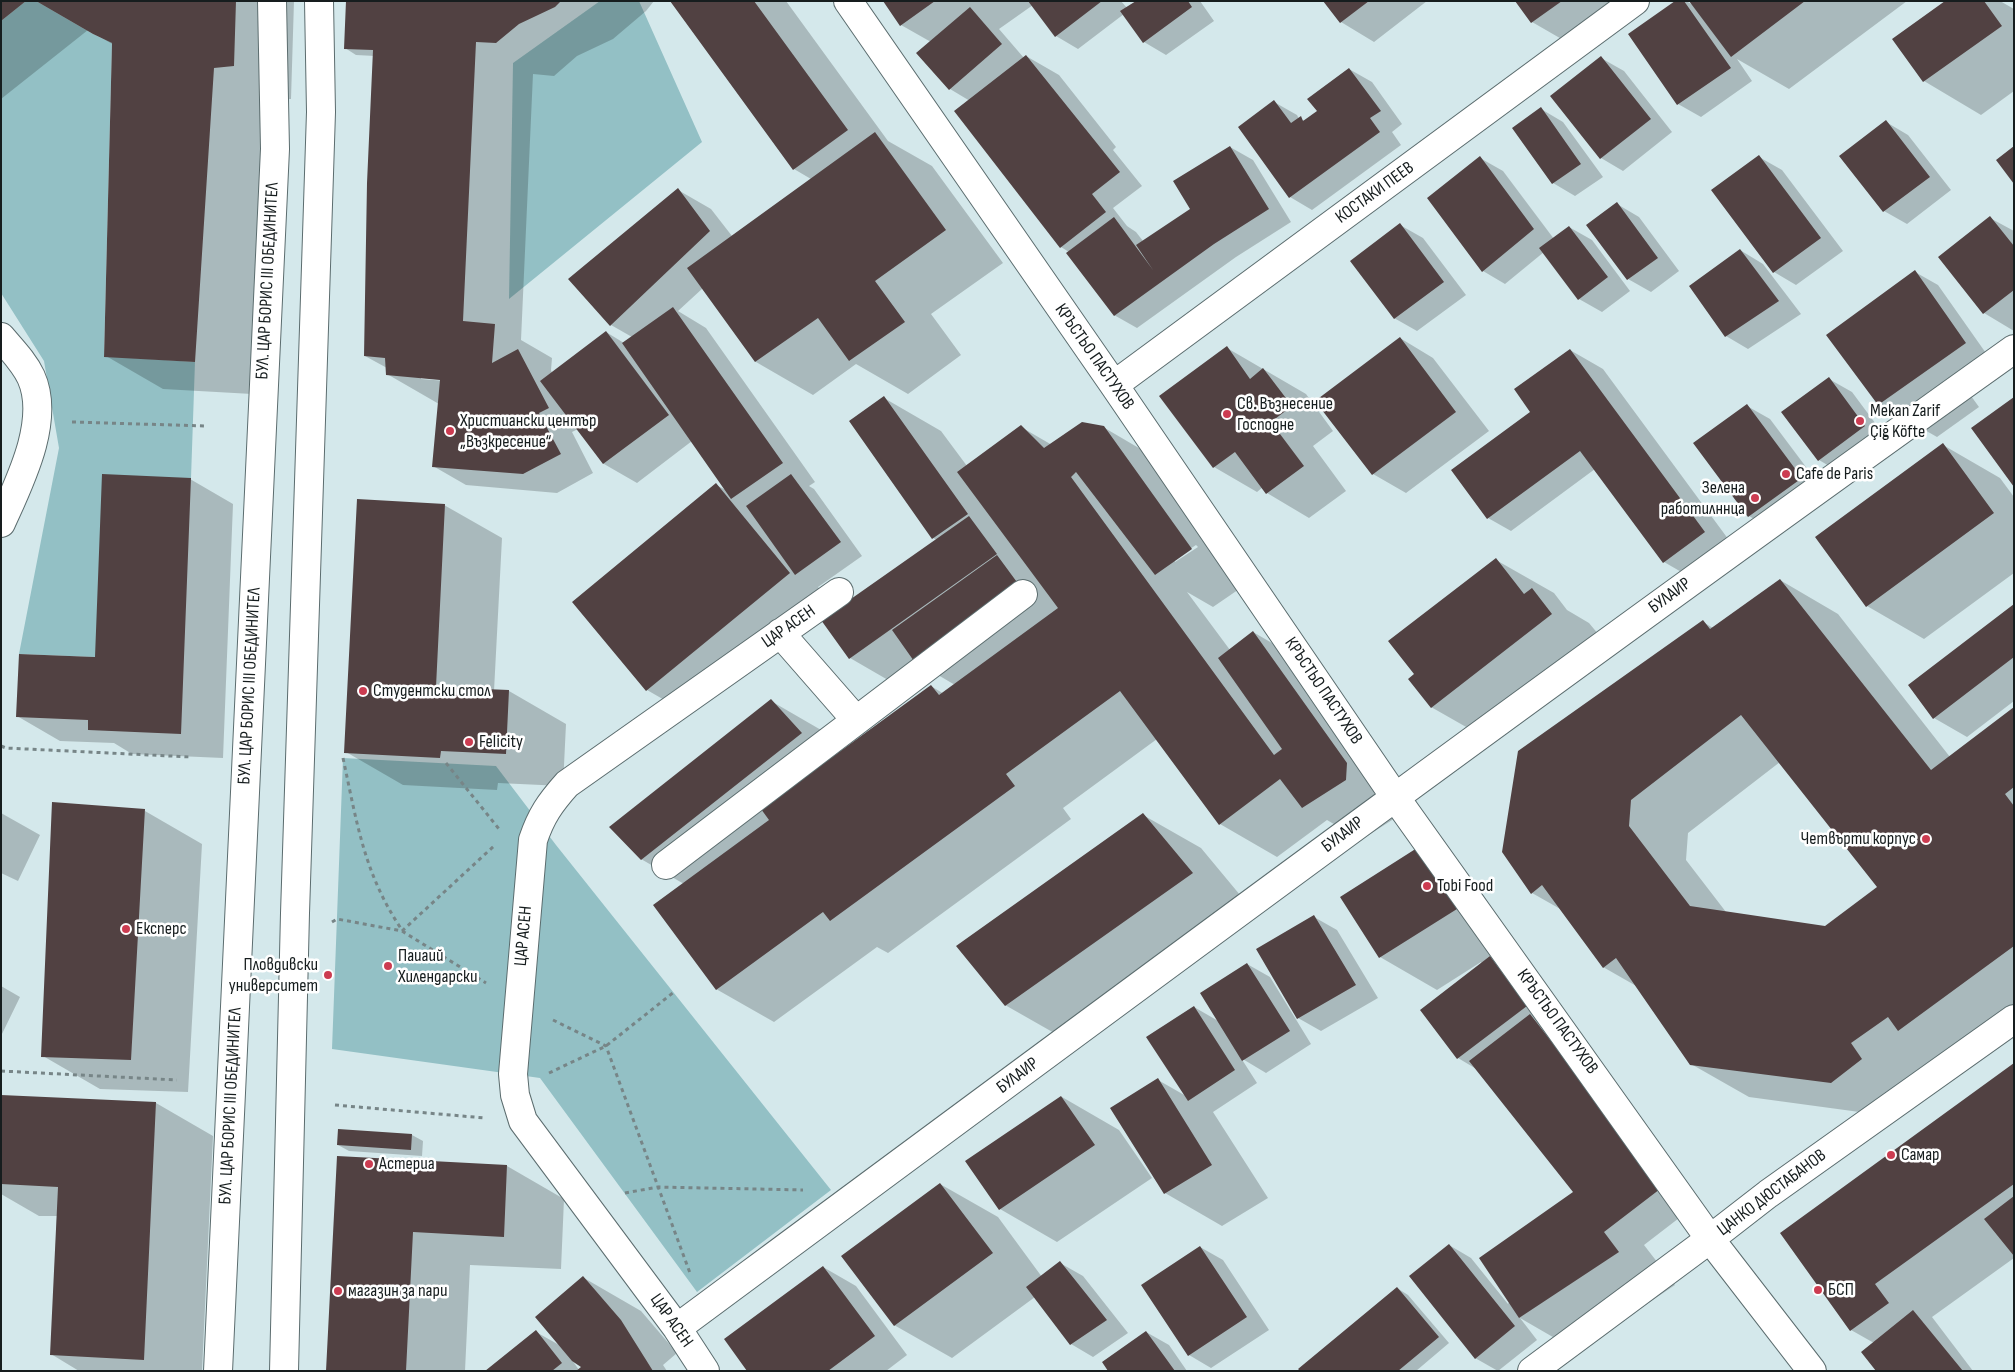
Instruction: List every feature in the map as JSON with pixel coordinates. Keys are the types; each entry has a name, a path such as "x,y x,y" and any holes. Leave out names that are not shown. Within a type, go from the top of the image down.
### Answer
{"street":[{"name":"БУЛ. ЦАР БОРИС III ОБЕДИНИТЕЛ","path":"218,1371 275,149 272,1"},
{"path":"284,1371 295,895 321,122 318,1"},
{"name":"КРЪСТЬО ПАСТУХОВ","path":"848,1 1114,385 1395,797 1710,1240 1812,1371"},
{"name":"КОСТАКИ ПЕЕВ","path":"1114,385 1635,1"},
{"path":"1,337 25,366 32,379 36,397 37,421 30,456 1,524"},
{"name":"БУЛАИР","path":"677,1328 1395,797 1774,520 2014,349"},
{"name":"ЦАР АСЕН","path":"705,1371 677,1328 523,1121 515,1096 513,1074 529,868 533,840 539,819 567,784 839,592"},
{"path":"666,865 1023,594"},
{"path":"780,633 856,720"},
{"name":"ЦАНКО ДЮСТАБАНОВ","path":"1532,1371 1710,1240 1776,1188 2014,1019"}],"path":[{"path":"37,421 207,426"},
{"path":"1,746 6,748 191,757"},
{"path":"343,758 360,843 386,907 402,931"},
{"path":"402,931 497,844"},
{"path":"326,928 336,919 402,931"},
{"path":"548,1074 606,1046 674,992"},
{"path":"606,1046 690,1275"},
{"path":"1,1070 177,1080"},
{"path":"335,1106 523,1121"},
{"path":"625,1193 658,1187 812,1190"}],"shaded area":[{"path":"26,1 36,1 112,43 104,356 195,362 191,478 95,657 19,654 59,448 44,361 1,293 1,21"},
{"path":"600,1 639,1 702,142 509,299 513,63"},
{"path":"343,758 496,766 556,845 831,1190 697,1292 540,1078 332,1049"}],"building":[{"path":"1,1 26,1 1,21"},
{"path":"36,1 236,1 234,66 214,68 195,362 104,357 112,43"},
{"path":"346,1 561,1 555,7 519,24 496,43 476,42 463,321 495,324 492,363 518,349 549,408 539,413 561,454 523,474 432,467 440,380 386,375 385,358 364,356 367,183 373,50 344,49"},
{"path":"670,1 754,1 848,130 793,170"},
{"path":"883,1 935,1 900,26"},
{"path":"1028,1 1102,1 1055,37"},
{"path":"1136,1 1188,1 1192,7 1143,43 1120,11"},
{"path":"1323,1 1369,1 1340,23"},
{"path":"1515,1 1562,1 1531,23"},
{"path":"1675,1 1684,1 1731,68 1677,105 1628,34"},
{"path":"1689,1 1805,1 1731,57"},
{"path":"1945,1 1984,1 2002,26 1923,82 1892,39"},
{"path":"970,7 1002,44 949,90 916,53"},
{"path":"1026,55 1120,172 1092,194 1106,212 1060,248 954,111"},
{"path":"1601,56 1651,119 1600,159 1550,96"},
{"path":"1349,68 1381,111 1370,118 1380,132 1289,198 1238,127 1274,100 1291,123 1301,116 1303,121 1317,111 1307,99"},
{"path":"1541,107 1581,164 1552,184 1512,128"},
{"path":"1886,120 1930,177 1883,212 1839,156"},
{"path":"875,132 946,230 875,281 905,322 849,361 818,318 755,362 687,268"},
{"path":"1230,146 1269,209 1214,244 1114,316 1066,253 1114,217 1153,270 1136,245 1190,209 1173,181"},
{"path":"2014,146 2014,184 1996,160"},
{"path":"1759,155 1821,238 1773,273 1711,190"},
{"path":"1480,156 1534,229 1482,272 1427,198"},
{"path":"678,188 710,231 610,326 568,279"},
{"path":"1617,202 1658,258 1627,280 1586,225"},
{"path":"1990,216 2014,246 2014,290 1983,314 1938,257"},
{"path":"1400,223 1444,282 1394,319 1350,261"},
{"path":"1569,226 1608,277 1578,300 1539,248"},
{"path":"1740,249 1779,301 1725,337 1689,286"},
{"path":"1915,270 1966,343 1878,405 1826,335"},
{"path":"673,307 783,463 731,499 622,343"},
{"path":"606,331 669,415 603,464 540,381"},
{"path":"1400,337 1456,412 1372,475 1315,401"},
{"name":"Св. Възнесение Господне","path":"1227,346 1250,379 1263,368 1292,406 1271,422 1304,466 1266,494 1235,452 1213,468 1159,396"},
{"path":"1570,349 1705,532 1663,563 1580,451 1487,519 1451,470 1530,412 1514,389"},
{"path":"1829,377 1865,426 1818,461 1781,412"},
{"path":"884,396 968,514 932,539 849,421"},
{"path":"2014,397 2014,487 1971,428"},
{"path":"1747,404 1802,478 1748,517 1693,443"},
{"path":"1082,422 1104,426 1192,549 1155,575 1076,472 1071,477 1274,755 1282,749 1218,658 1253,631 1347,763 1346,780 1302,808 1280,779 1219,825 1120,691 1006,774 1015,786 830,921 823,912 716,990 653,905 769,820 761,809 931,685 939,695 1058,608 957,472 1021,425 1044,448"},
{"path":"1943,443 1994,513 1866,607 1815,537"},
{"path":"102,474 191,478 181,734 88,730 88,720 16,717 19,654 95,657"},
{"path":"791,474 841,542 795,575 746,506"},
{"path":"716,483 790,573 646,691 572,602"},
{"path":"357,499 445,504 436,687 509,690 506,754 441,751 440,758 344,753"},
{"path":"969,516 997,554 849,659 821,620"},
{"path":"997,555 1022,589 916,664 892,630"},
{"path":"1496,558 1524,594 1532,588 1552,614 1431,708 1408,679 1414,674 1388,641"},
{"name":"Четвърти корпус","path":"1780,579 1931,770 2014,707 2014,787 2005,794 2014,806 2014,946 1898,1031 1888,1017 1851,1043 1862,1059 1831,1083 1690,1065 1616,958 1603,968 1542,885 1531,894 1502,852 1518,751 1703,620 1710,629","holes":["1741,715 1877,887 1825,926 1690,906 1629,826 1631,800"]},
{"path":"2014,604 2014,657 1933,719 1908,685"},
{"path":"771,699 802,733 641,860 609,827"},
{"path":"52,802 145,809 131,1060 41,1057"},
{"path":"1143,813 1193,873 1005,1006 956,946"},
{"path":"1417,848 1457,909 1379,958 1340,897"},
{"path":"1314,915 1356,985 1297,1019 1256,949"},
{"path":"1490,956 1527,1006 1457,1059 1420,1010"},
{"path":"1247,963 1290,1031 1242,1061 1200,993"},
{"path":"1194,1006 1235,1070 1188,1101 1146,1037"},
{"path":"1530,1014 1664,1186 1604,1232 1619,1252 1519,1318 1479,1258 1573,1192 1469,1061"},
{"path":"2014,1063 2014,1184 1875,1284 1889,1303 1850,1331 1780,1233"},
{"path":"1158,1078 1212,1165 1164,1194 1110,1108"},
{"path":"1,1095 156,1102 144,1360 50,1355 58,1187 1,1184"},
{"path":"1061,1096 1095,1145 999,1210 965,1161"},
{"path":"338,1129 412,1134 411,1150 337,1145"},
{"path":"337,1156 507,1165 504,1237 413,1232 406,1371 326,1371"},
{"path":"940,1183 993,1253 894,1326 841,1256"},
{"path":"2014,1196 2014,1256 1984,1219"},
{"path":"1449,1244 1515,1326 1475,1359 1409,1276"},
{"path":"1200,1246 1247,1317 1188,1356 1141,1285"},
{"path":"1060,1261 1107,1320 1070,1345 1026,1287"},
{"path":"823,1266 875,1336 828,1371 747,1371 724,1339"},
{"path":"583,1276 621,1320 653,1371 576,1371 581,1367 572,1361 535,1317"},
{"path":"1397,1287 1439,1337 1398,1371 1300,1371 1298,1369"},
{"path":"1913,1310 1963,1371 1876,1371 1861,1352"},
{"path":"536,1330 562,1363 552,1371 485,1371"},
{"path":"1146,1331 1175,1371 1108,1371 1102,1362"}],"place":[{"name":"Св. Възнесение Господне","path":"1227,414"},
{"name":"Mekan Zarif Çiğ Köfte","path":"1860,421"},
{"name":"Христиански център „Възкресение“","path":"450,431"},
{"name":"Cafe de Paris","path":"1786,474"},
{"name":"Зелена работилннца","path":"1755,498"},
{"name":"Студентски стол","path":"363,691"},
{"name":"Felicity","path":"469,742"},
{"name":"Четвърти корпус","path":"1926,839"},
{"name":"Tobi Food","path":"1427,886"},
{"name":"Експерс","path":"126,929"},
{"name":"Паиаий Хилендарски","path":"388,966"},
{"name":"Пловдивски университет","path":"328,975"},
{"name":"Самар","path":"1891,1155"},
{"name":"Астериа","path":"369,1164"},
{"name":"БСП","path":"1818,1290"},
{"name":"магазин за пари","path":"338,1291"}]}
